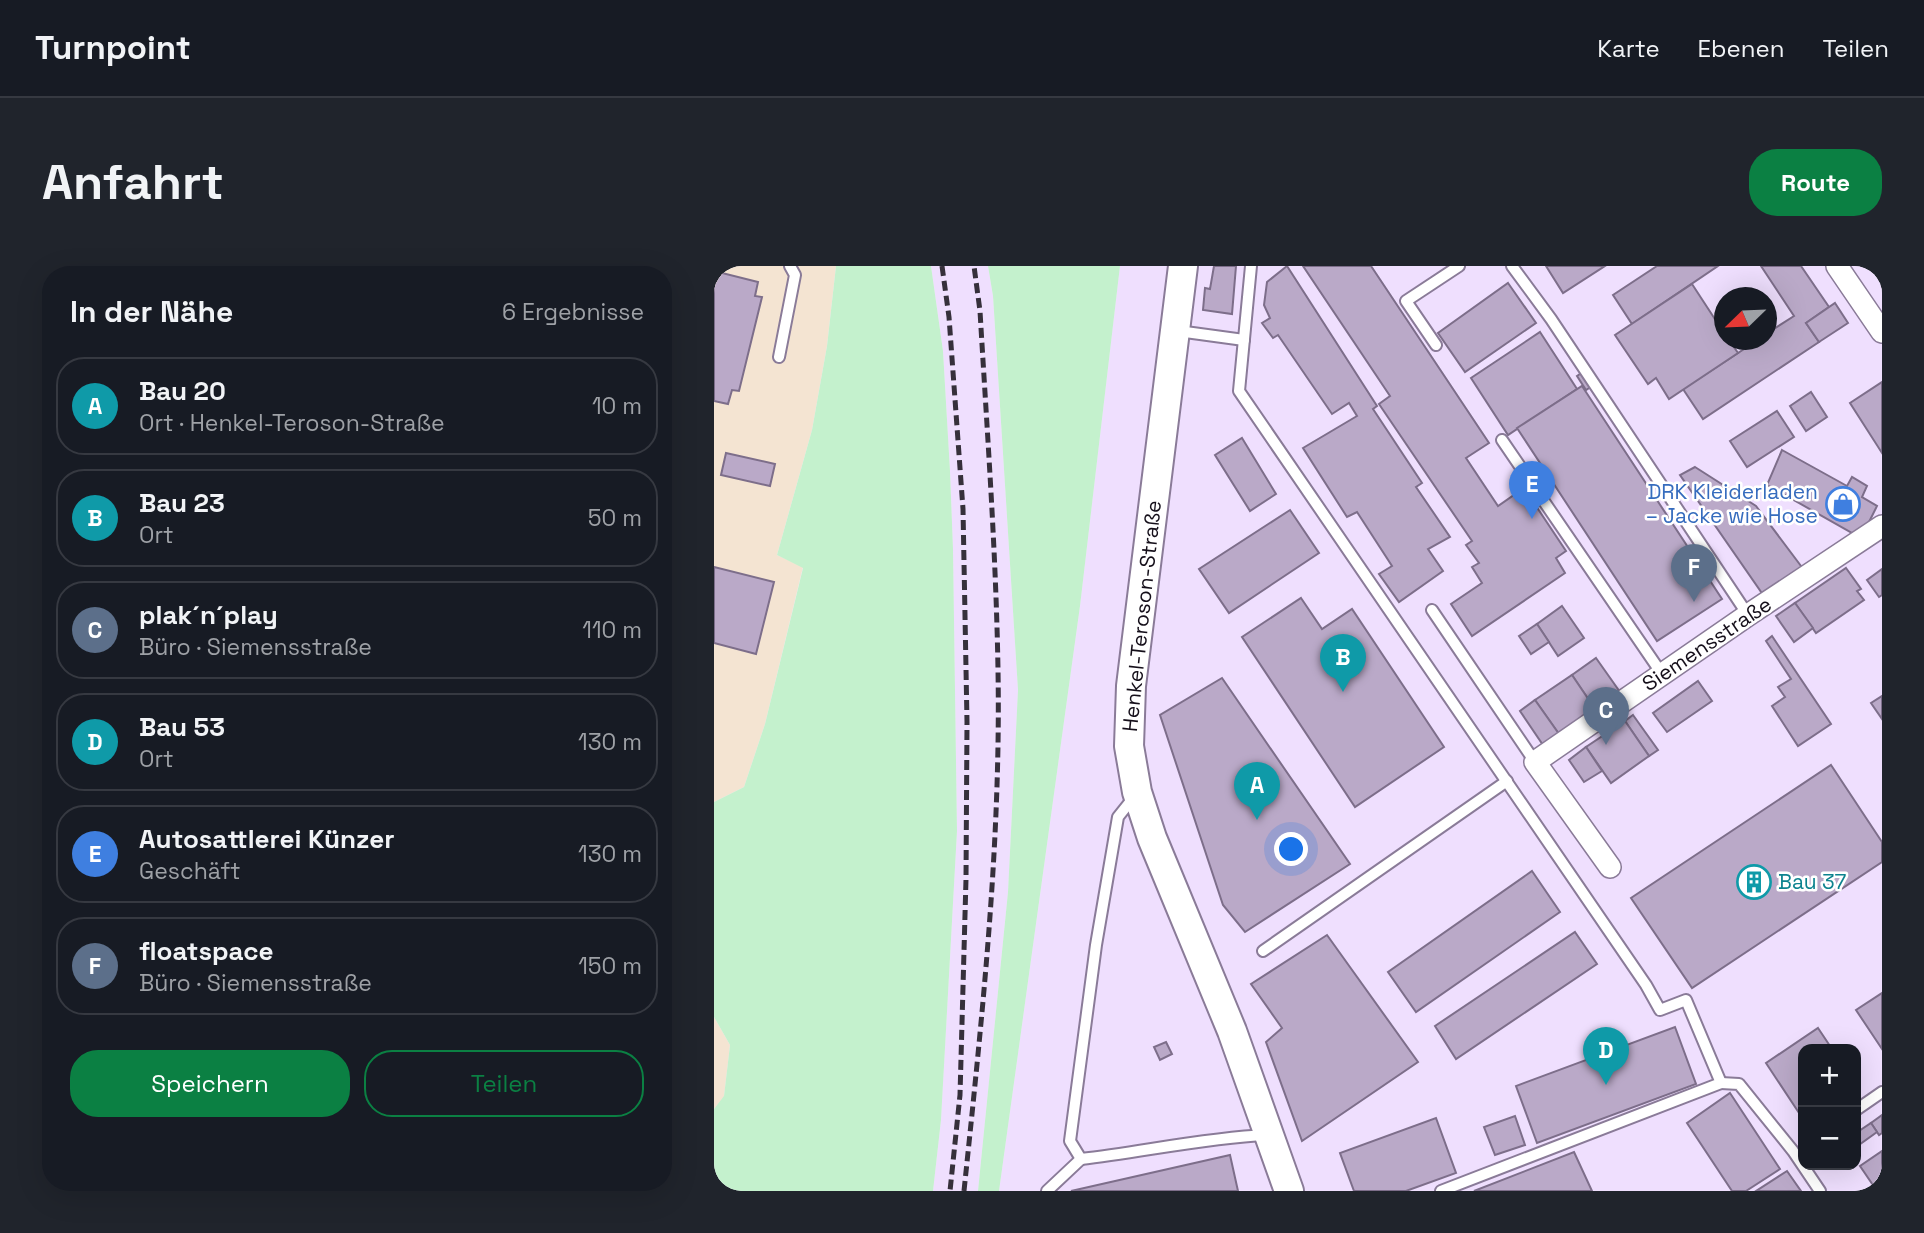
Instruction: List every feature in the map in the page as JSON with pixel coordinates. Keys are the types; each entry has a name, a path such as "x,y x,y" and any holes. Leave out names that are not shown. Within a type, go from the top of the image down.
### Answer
{"street":[{"name":"Henkel-Teroson-Straße","path":"1183,266 1131,686 1129,746 1137,792 1152,838 1232,1031 1289,1191"},
{"path":"1837,266 1882,332"},
{"name":"Siemensstraße","path":"1535,762 1748,615 1882,527"},
{"path":"1535,762 1610,867"}],"lane":[{"path":"779,357 794,275 790,266"},
{"path":"1251,266 1239,390 1646,985 1660,1010 1686,1000 1721,1083"},
{"path":"1436,345 1406,301 1459,266"},
{"path":"1512,266 1551,318 1748,615"},
{"path":"1175,331 1244,340"},
{"path":"1502,440 1662,674"},
{"path":"1433,610 1535,762"},
{"path":"1263,951 1507,781"},
{"path":"1081,1159 1070,1141 1096,945 1118,817 1137,792"},
{"path":"1441,1191 1721,1083 1739,1084 1798,1148"},
{"path":"1861,1107 1882,1093"},
{"path":"1047,1191 1081,1159 1145,1152 1225,1137 1271,1135"},
{"path":"1809,1170 1820,1191"}],"shaded area":[{"path":"714,266 836,266 827,346 812,430 777,555 803,567 765,724 744,787 714,802"},
{"path":"931,266 988,266 993,296 1018,690 1008,892 978,1191 933,1191 941,1120 957,831 950,471 943,351"},
{"path":"1120,266 1882,266 1882,1191 999,1191 1080,606"},
{"path":"714,1017 730,1045 724,1097 714,1109"}],"green space":[{"path":"836,266 931,266 943,351 953,549 957,831 941,1120 933,1191 714,1191 714,1109 724,1096 730,1045 714,1017 714,802 744,787 765,724 803,568 777,555 812,430 827,346"},
{"path":"988,266 1120,266 1080,606 999,1191 978,1191 1008,892 1018,690 993,296"}],"building":[{"path":"1214,266 1236,266 1232,314 1203,310 1205,288 1210,289"},
{"path":"1287,266 1377,406 1373,409 1422,483 1416,487 1450,537 1428,549 1443,571 1399,602 1379,574 1392,566 1357,512 1347,517 1303,448 1357,416 1349,403 1332,414 1278,335 1273,338 1262,323 1270,318 1264,305 1267,282"},
{"path":"1303,266 1371,266 1489,443 1466,458 1498,506 1524,488 1566,551 1556,558 1565,573 1472,636 1451,604 1482,583 1472,567 1479,563 1466,545 1472,541 1379,404 1390,396"},
{"path":"1546,266 1605,266 1563,293"},
{"path":"1657,266 1718,266 1632,324 1613,295"},
{"path":"1761,266 1801,266 1829,307 1806,323 1819,342 1703,419 1683,389 1743,350 1777,350 1777,327 1794,316"},
{"path":"714,271 758,282 755,296 762,297 739,391 732,390 728,404 714,401"},
{"path":"1508,283 1536,323 1465,372 1438,333"},
{"path":"1692,284 1714,318 1714,350 1736,350 1738,353 1669,399 1656,378 1648,384 1615,335"},
{"path":"1835,303 1848,323 1819,342 1806,323"},
{"path":"1540,332 1577,389 1508,435 1471,378"},
{"path":"1583,372 1592,386 1586,390 1577,376"},
{"path":"1882,382 1882,453 1850,403"},
{"path":"1582,386 1722,599 1657,641 1517,428"},
{"path":"1811,392 1827,417 1806,431 1790,406"},
{"path":"1777,411 1794,437 1747,467 1730,441"},
{"path":"1242,438 1276,494 1250,511 1215,455"},
{"path":"1782,450 1847,486 1852,477 1867,486 1862,497 1877,506 1861,538 1767,485"},
{"path":"726,453 775,464 770,486 721,475"},
{"path":"1695,467 1756,506 1804,570 1766,599 1680,475"},
{"path":"1290,510 1319,553 1229,613 1199,569"},
{"path":"714,567 774,582 756,654 714,643"},
{"path":"1846,568 1861,589 1857,591 1864,600 1816,633 1795,603"},
{"path":"1882,569 1882,595 1879,597 1867,580"},
{"path":"1301,598 1322,629 1352,609 1444,747 1355,807 1242,637"},
{"path":"1795,603 1813,628 1794,642 1776,616"},
{"path":"1562,606 1584,638 1558,656 1537,624"},
{"path":"1537,624 1549,642 1531,654 1519,636"},
{"path":"1772,636 1831,724 1798,746 1772,706 1785,697 1778,687 1791,679 1766,641"},
{"path":"1596,658 1620,692 1595,709 1572,675"},
{"path":"1572,675 1595,709 1559,734 1535,700"},
{"path":"1222,678 1350,864 1245,932 1223,905 1160,715"},
{"path":"1698,681 1712,701 1667,732 1653,713"},
{"path":"1882,696 1882,719 1871,703"},
{"path":"1535,700 1559,734 1543,745 1520,711"},
{"path":"1633,715 1658,750 1649,756 1625,721"},
{"path":"1625,721 1649,756 1611,783 1586,747"},
{"path":"1586,747 1602,771 1584,782 1569,760"},
{"name":"Bau 37","path":"1831,765 1882,842 1882,862 1692,988 1631,898"},
{"path":"1532,871 1560,912 1416,1012 1388,972"},
{"path":"1575,932 1597,964 1456,1059 1435,1026"},
{"path":"1327,935 1418,1062 1302,1141 1266,1042 1282,1028 1251,984"},
{"path":"1882,993 1882,1049 1856,1010"},
{"path":"1675,1027 1696,1084 1537,1143 1516,1086"},
{"path":"1818,1028 1829,1044 1798,1044 1798,1111 1766,1063"},
{"path":"1166,1042 1172,1054 1160,1060 1154,1047"},
{"path":"1730,1093 1780,1169 1746,1191 1732,1191 1687,1123"},
{"path":"1882,1115 1882,1133 1879,1135 1871,1123"},
{"path":"1515,1116 1525,1145 1495,1155 1484,1127"},
{"path":"1436,1118 1456,1173 1406,1191 1354,1191 1340,1153"},
{"path":"1871,1123 1877,1132 1861,1143 1861,1130"},
{"path":"1882,1151 1882,1191 1877,1191 1861,1165"},
{"path":"1574,1152 1592,1191 1474,1191"},
{"path":"1230,1155 1238,1191 1071,1191"},
{"path":"1787,1171 1801,1191 1756,1191"}],"railway":[{"path":"942,266 949,317 963,509 967,722 960,1095 950,1191"},
{"path":"964,1191 989,931 998,735 993,535 980,311 974,266"}],"place":[{"name":"DRK Kleiderladen – Jacke wie Hose","path":"1843,504"},
{"name":"Autosattlerei Künzer","path":"1532,519"},
{"name":"floatspace","path":"1694,602"},
{"name":"Bau 23","path":"1343,692"},
{"name":"plak´n´play","path":"1606,745"},
{"name":"Bau 20","path":"1257,820"},
{"name":"Bau 37","path":"1754,882"},
{"name":"Bau 53","path":"1606,1085"}]}
